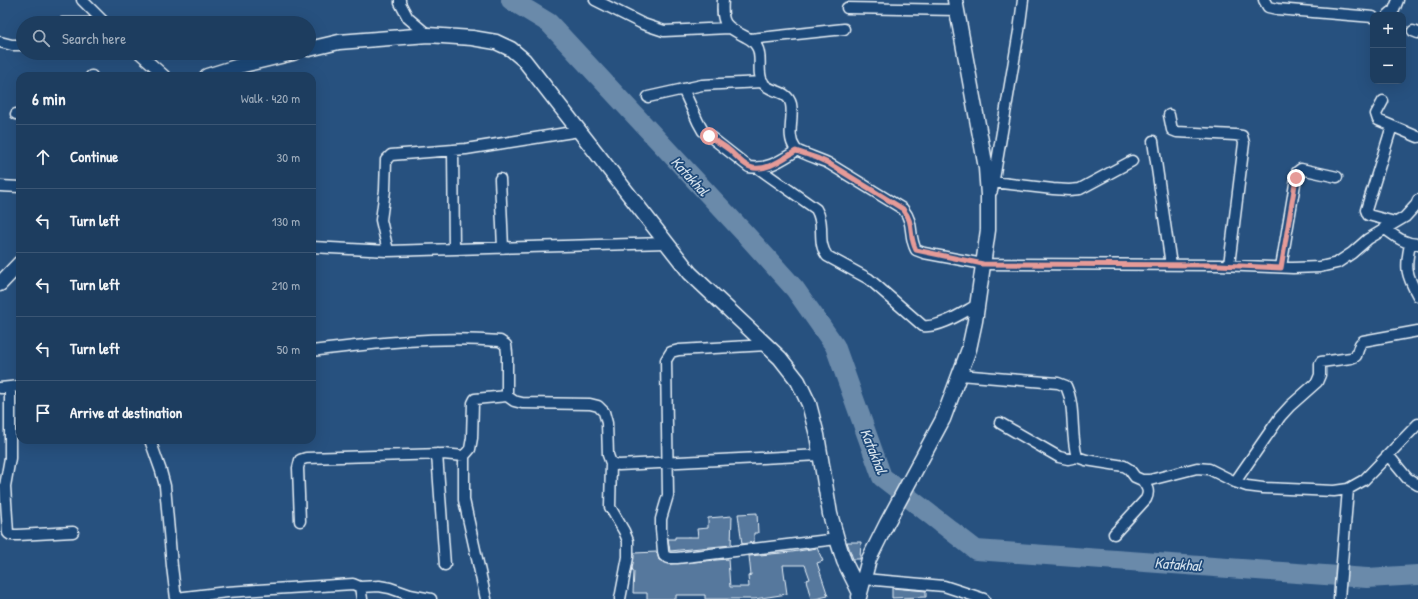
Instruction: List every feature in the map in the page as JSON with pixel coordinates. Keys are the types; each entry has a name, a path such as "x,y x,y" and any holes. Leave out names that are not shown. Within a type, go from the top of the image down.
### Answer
{"street":[{"path":"82,0 98,16"},
{"path":"400,0 400,3 408,18 428,35"},
{"path":"595,0 643,24 664,31 729,28 750,39 757,46 760,55 760,74 763,82 770,88 789,98 791,105 791,142 796,151 828,163 903,209 909,216 912,243 916,250 983,264 1229,265 1281,268 1320,267 1337,263 1352,254 1368,239 1384,228 1405,217 1416,205 1418,200"},
{"path":"723,0 722,12 724,20 729,28"},
{"path":"988,213 1023,0"},
{"path":"1264,0 1268,7 1277,9 1370,17"},
{"path":"1392,12 1398,0"},
{"path":"847,8 956,5 986,168 988,195 988,230 978,305 969,349 943,418 869,559 860,596"},
{"path":"750,39 844,29"},
{"path":"316,47 340,42 428,35 496,42 511,49 524,60 690,273 767,345 780,358 798,381 809,404 817,435 830,514 837,539 844,561 860,596"},
{"path":"0,42 16,45"},
{"path":"147,60 160,72"},
{"path":"220,72 263,60"},
{"path":"648,97 683,89 720,84 763,82"},
{"path":"683,89 703,130 749,167 767,167 796,151"},
{"path":"1383,100 1376,114 1378,120 1418,137"},
{"path":"1169,115 1172,130 1177,132 1242,136 1244,143 1229,265"},
{"path":"1392,126 1366,210 1368,215 1395,222"},
{"path":"388,251 381,220 385,190 386,160 391,155 453,150 519,142 579,132"},
{"path":"1153,141 1171,265"},
{"path":"453,150 454,249"},
{"path":"994,182 1068,190 1080,188 1132,161"},
{"path":"758,168 816,209 822,223 822,242 823,250 826,256 877,285 923,326 930,327 939,325 978,305"},
{"path":"1281,268 1297,172 1301,169 1337,177"},
{"path":"500,179 503,248"},
{"path":"0,186 16,187"},
{"path":"1384,228 1400,240 1414,244 1407,261 1407,270 1418,296"},
{"path":"316,247 388,251 666,243"},
{"path":"0,284 16,267"},
{"path":"1235,482 1280,417 1317,382 1320,375 1321,362 1356,356 1363,340 1418,331"},
{"path":"316,350 375,343 439,339 500,341 506,345 507,396"},
{"path":"767,345 679,350 671,352 666,360 666,463 668,495 661,519 664,556 669,558 837,539"},
{"path":"960,375 1058,383 1066,386 1071,396 1074,447 1077,457"},
{"path":"10,387 10,458 5,486 8,533 11,535 18,535 73,532"},
{"path":"486,599 464,500 464,456 470,449 472,438 473,403 475,398 507,396 514,401 522,403 590,404 598,406 604,412 607,423 608,455 611,463 610,506 628,542 628,557 620,599"},
{"path":"1000,423 1055,456 1068,459 1077,457 1086,460 1124,466 1129,469 1135,477 1142,480 1150,480 1196,468 1209,469 1235,482 1247,486 1334,491 1348,489 1364,480 1418,424"},
{"path":"151,444 165,486 176,599 353,584 360,587 379,586 390,588 410,595 431,599"},
{"path":"300,522 298,468 300,460 306,458 437,454 464,456"},
{"path":"437,454 445,566"},
{"path":"611,463 620,465 820,455"},
{"path":"1388,455 1407,478 1418,485"},
{"path":"1114,534 1146,499 1148,490 1142,480"},
{"path":"1339,597 1348,489"},
{"path":"864,579 944,586 984,599"},
{"path":"360,587 362,599"}],"building":[{"path":"757,513 758,533 754,533 754,542 742,544 738,514"},
{"path":"732,516 731,545 670,551 668,539 675,539 675,537 698,537 697,529 708,528 708,518"},
{"path":"847,542 861,542 860,559 853,559"},
{"path":"817,548 823,561 817,563 828,596 811,599 806,580 810,579 805,565 783,565 787,594 755,599 705,599 705,595 676,595 676,599 647,599 647,593 633,593 634,571 632,568 634,553 657,552 659,560 669,564 728,559 730,587 749,587 748,576 751,575 749,556"},
{"path":"892,588 926,591 926,597 892,598"}],"waterway":[{"name":"Katakhal","path":"511,0 549,23 795,289 835,346 882,477 976,550 1367,578 1418,575"}],"route":[{"path":"709,136 727,148 749,167 767,167 796,151 828,163 903,209 909,216 912,243 916,250 983,264 1180,264 1281,268 1296,178"}]}
